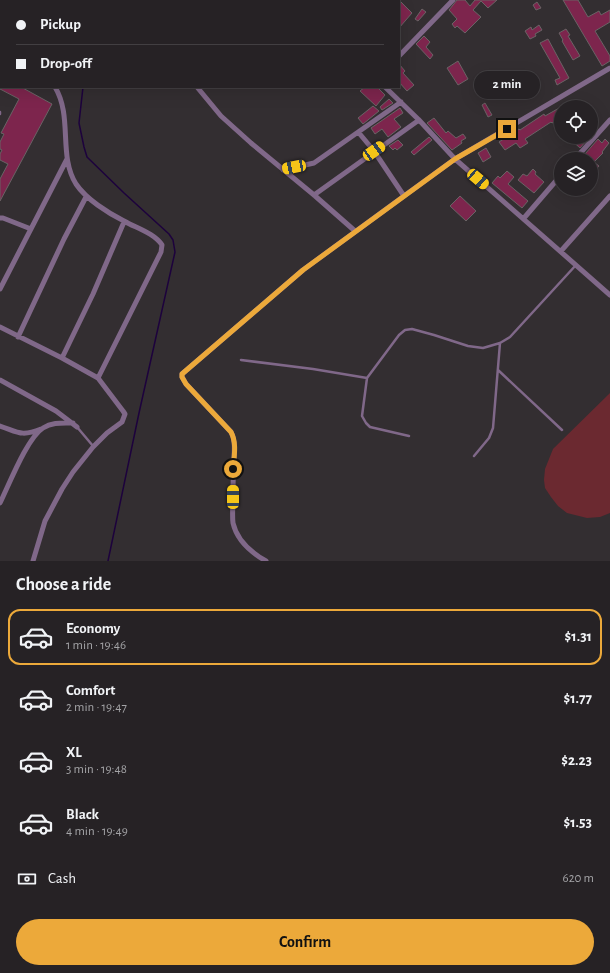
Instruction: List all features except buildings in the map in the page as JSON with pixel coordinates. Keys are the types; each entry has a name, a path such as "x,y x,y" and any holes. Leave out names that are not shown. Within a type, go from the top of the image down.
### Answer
{"street":[{"path":"400,55 453,0"},
{"path":"266,561 247,548 240,539 233,523 234,436 186,384 182,374 303,270 455,159 610,68"},
{"path":"55,88 60,98 64,115 67,159 76,184 86,197 124,222 158,239 162,245 161,252 98,378"},
{"path":"199,88 221,116 355,231"},
{"path":"386,88 419,120 455,159 610,295"},
{"path":"283,170 314,163 359,133 401,102"},
{"path":"314,195 419,120"},
{"path":"581,152 610,120"},
{"path":"359,133 374,151 404,196"},
{"path":"0,289 67,159"},
{"path":"524,218 554,183"},
{"path":"561,251 610,196"},
{"path":"18,336 64,239 86,197"},
{"path":"0,218 4,218 31,229"},
{"path":"62,358 93,294 124,222"},
{"path":"0,328 62,358 98,378 106,386 125,414 122,422 93,447 73,472 45,522 33,561"},
{"path":"0,380 56,410 75,425"},
{"path":"0,426 13,432 28,434 58,423 75,425"},
{"path":"0,503 28,445 42,428"}],"lane":[{"path":"409,436 370,428 362,416 367,378 399,335 405,330 412,329 468,346 482,348 500,343 510,337 576,265"},
{"path":"474,456 488,438 493,428 500,343"},
{"path":"241,360 313,369 367,378"},
{"path":"498,370 562,430"},
{"path":"75,425 93,447"}],"shaded area":[{"path":"610,393 610,513 600,517 587,518 567,513 558,506 545,488 545,469 553,449"}],"waterway":[{"path":"83,88 79,123 87,157 169,234 173,240 175,252 108,561"}],"route":[{"path":"233,469 234,436 186,384 182,374 303,270 455,159 507,129"}]}
